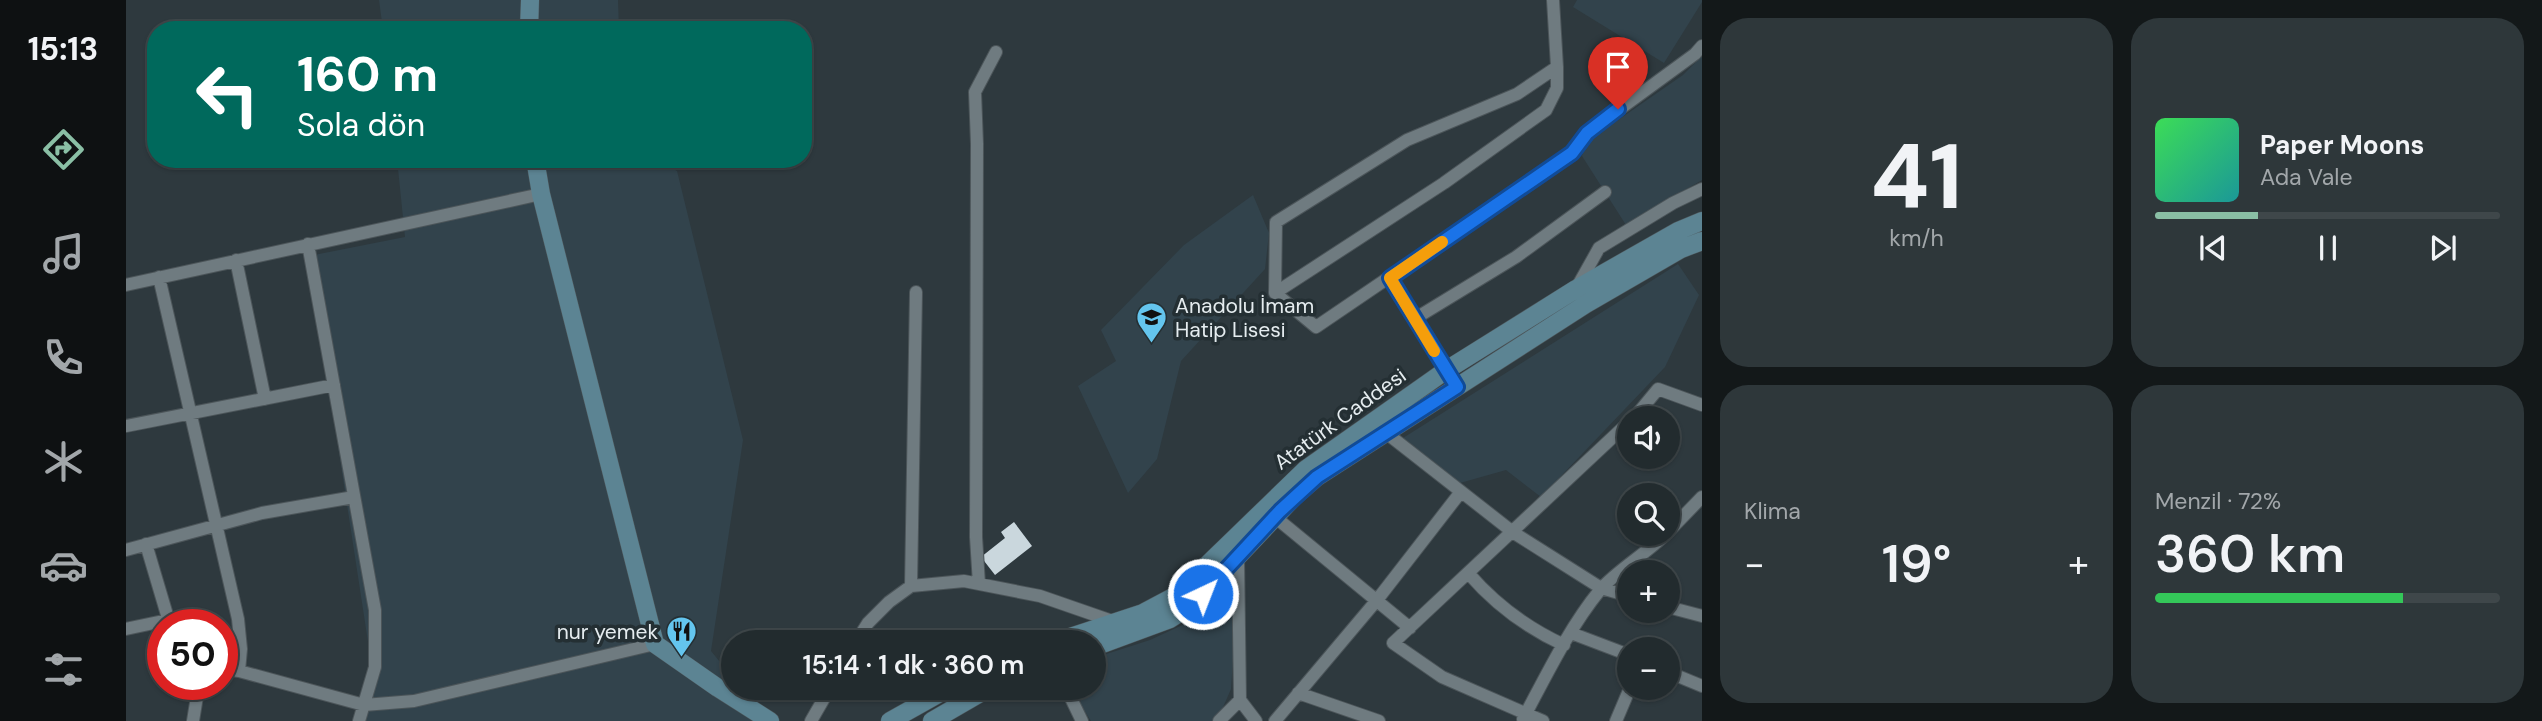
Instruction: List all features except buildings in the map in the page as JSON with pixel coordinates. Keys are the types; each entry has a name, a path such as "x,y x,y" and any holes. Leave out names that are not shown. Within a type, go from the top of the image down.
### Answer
{"main road":[{"path":"529,21 530,0"},
{"path":"537,168 656,644 770,721"},
{"name":"Atatürk Caddesi","path":"1106,643 1181,613 1203,594 1275,517 1317,477 1457,387 1581,297 1678,232 1702,222"},
{"name":"Atatürk Caddesi","path":"1091,630 1143,613 1175,596 1290,481 1445,371 1581,297 1702,241"},
{"path":"890,721 927,700"},
{"path":"932,721 968,700"}],"street":[{"path":"1275,293 1444,183 1546,110 1557,88 1553,0"},
{"path":"1275,293 1316,327 1572,153 1587,133 1695,54 1702,46"},
{"path":"979,584 976,537 975,92 996,52"},
{"path":"1275,293 1276,222 1407,140 1517,93 1557,66"},
{"path":"1581,297 1599,248 1673,203 1702,189"},
{"path":"1416,318 1516,257 1605,192"},
{"path":"126,285 541,194"},
{"path":"308,244 372,587 376,634 375,667 359,721"},
{"path":"236,260 265,399"},
{"path":"159,277 189,415 239,618 239,671 364,705 414,701 656,644"},
{"path":"1390,278 1457,387"},
{"path":"911,586 916,292"},
{"path":"126,426 334,385"},
{"path":"1644,406 1658,389 1702,405"},
{"path":"1385,432 1514,533 1601,588 1617,593"},
{"path":"1544,721 1523,717 1442,677 1393,643 1514,533 1617,433"},
{"path":"1275,721 1377,600 1460,493"},
{"path":"1680,519 1702,496"},
{"path":"126,550 262,513 354,497"},
{"path":"1275,517 1410,628"},
{"path":"146,544 165,609"},
{"path":"1523,717 1571,633 1601,588 1654,546"},
{"path":"1238,557 1240,700 1256,721"},
{"path":"1469,574 1483,590 1517,618 1564,645"},
{"path":"863,630 889,602 911,586 964,582 1040,596 1115,622"},
{"path":"1680,610 1702,616"},
{"path":"126,629 147,626"},
{"path":"1571,633 1617,650"},
{"path":"1680,677 1702,687"},
{"path":"1298,693 1379,721"},
{"path":"193,721 196,700"},
{"path":"811,721 823,700"},
{"path":"1072,700 1082,721"},
{"path":"1219,721 1240,700"},
{"path":"1616,721 1625,700"}],"shaded area":[{"path":"379,0 618,0 619,21 382,21"},
{"path":"1577,0 1702,2 1664,63 1573,7"},
{"path":"1702,56 1702,180 1626,225 1582,156 1585,143 1683,75"},
{"path":"398,168 672,168 677,171 743,440 711,651 721,663 721,700 751,700 769,721 356,721 372,668 309,256 405,237"},
{"name":"Anadolu İmam Hatip Lisesi","path":"1253,195 1269,233 1265,269 1181,361 1157,459 1128,493 1078,386 1116,361 1101,330 1184,245"},
{"path":"1678,264 1699,295 1665,367 1628,406 1617,406 1617,417 1541,497 1506,470 1460,483 1403,438"},
{"path":"1219,595 1237,598 1231,689 1220,714 1212,721 1091,721 1080,704 1081,700 1106,700 1106,654 1150,640 1189,622"}],"slow traffic":[{"path":"1434,351 1390,278 1442,242"}],"place":[{"name":"Anadolu İmam Hatip Lisesi","path":"1152,345"},
{"name":"nur yemek","path":"681,659"}],"route":[{"path":"1203,594 1280,511 1317,477 1457,387 1390,278 1572,153 1587,133 1618,109"}]}
